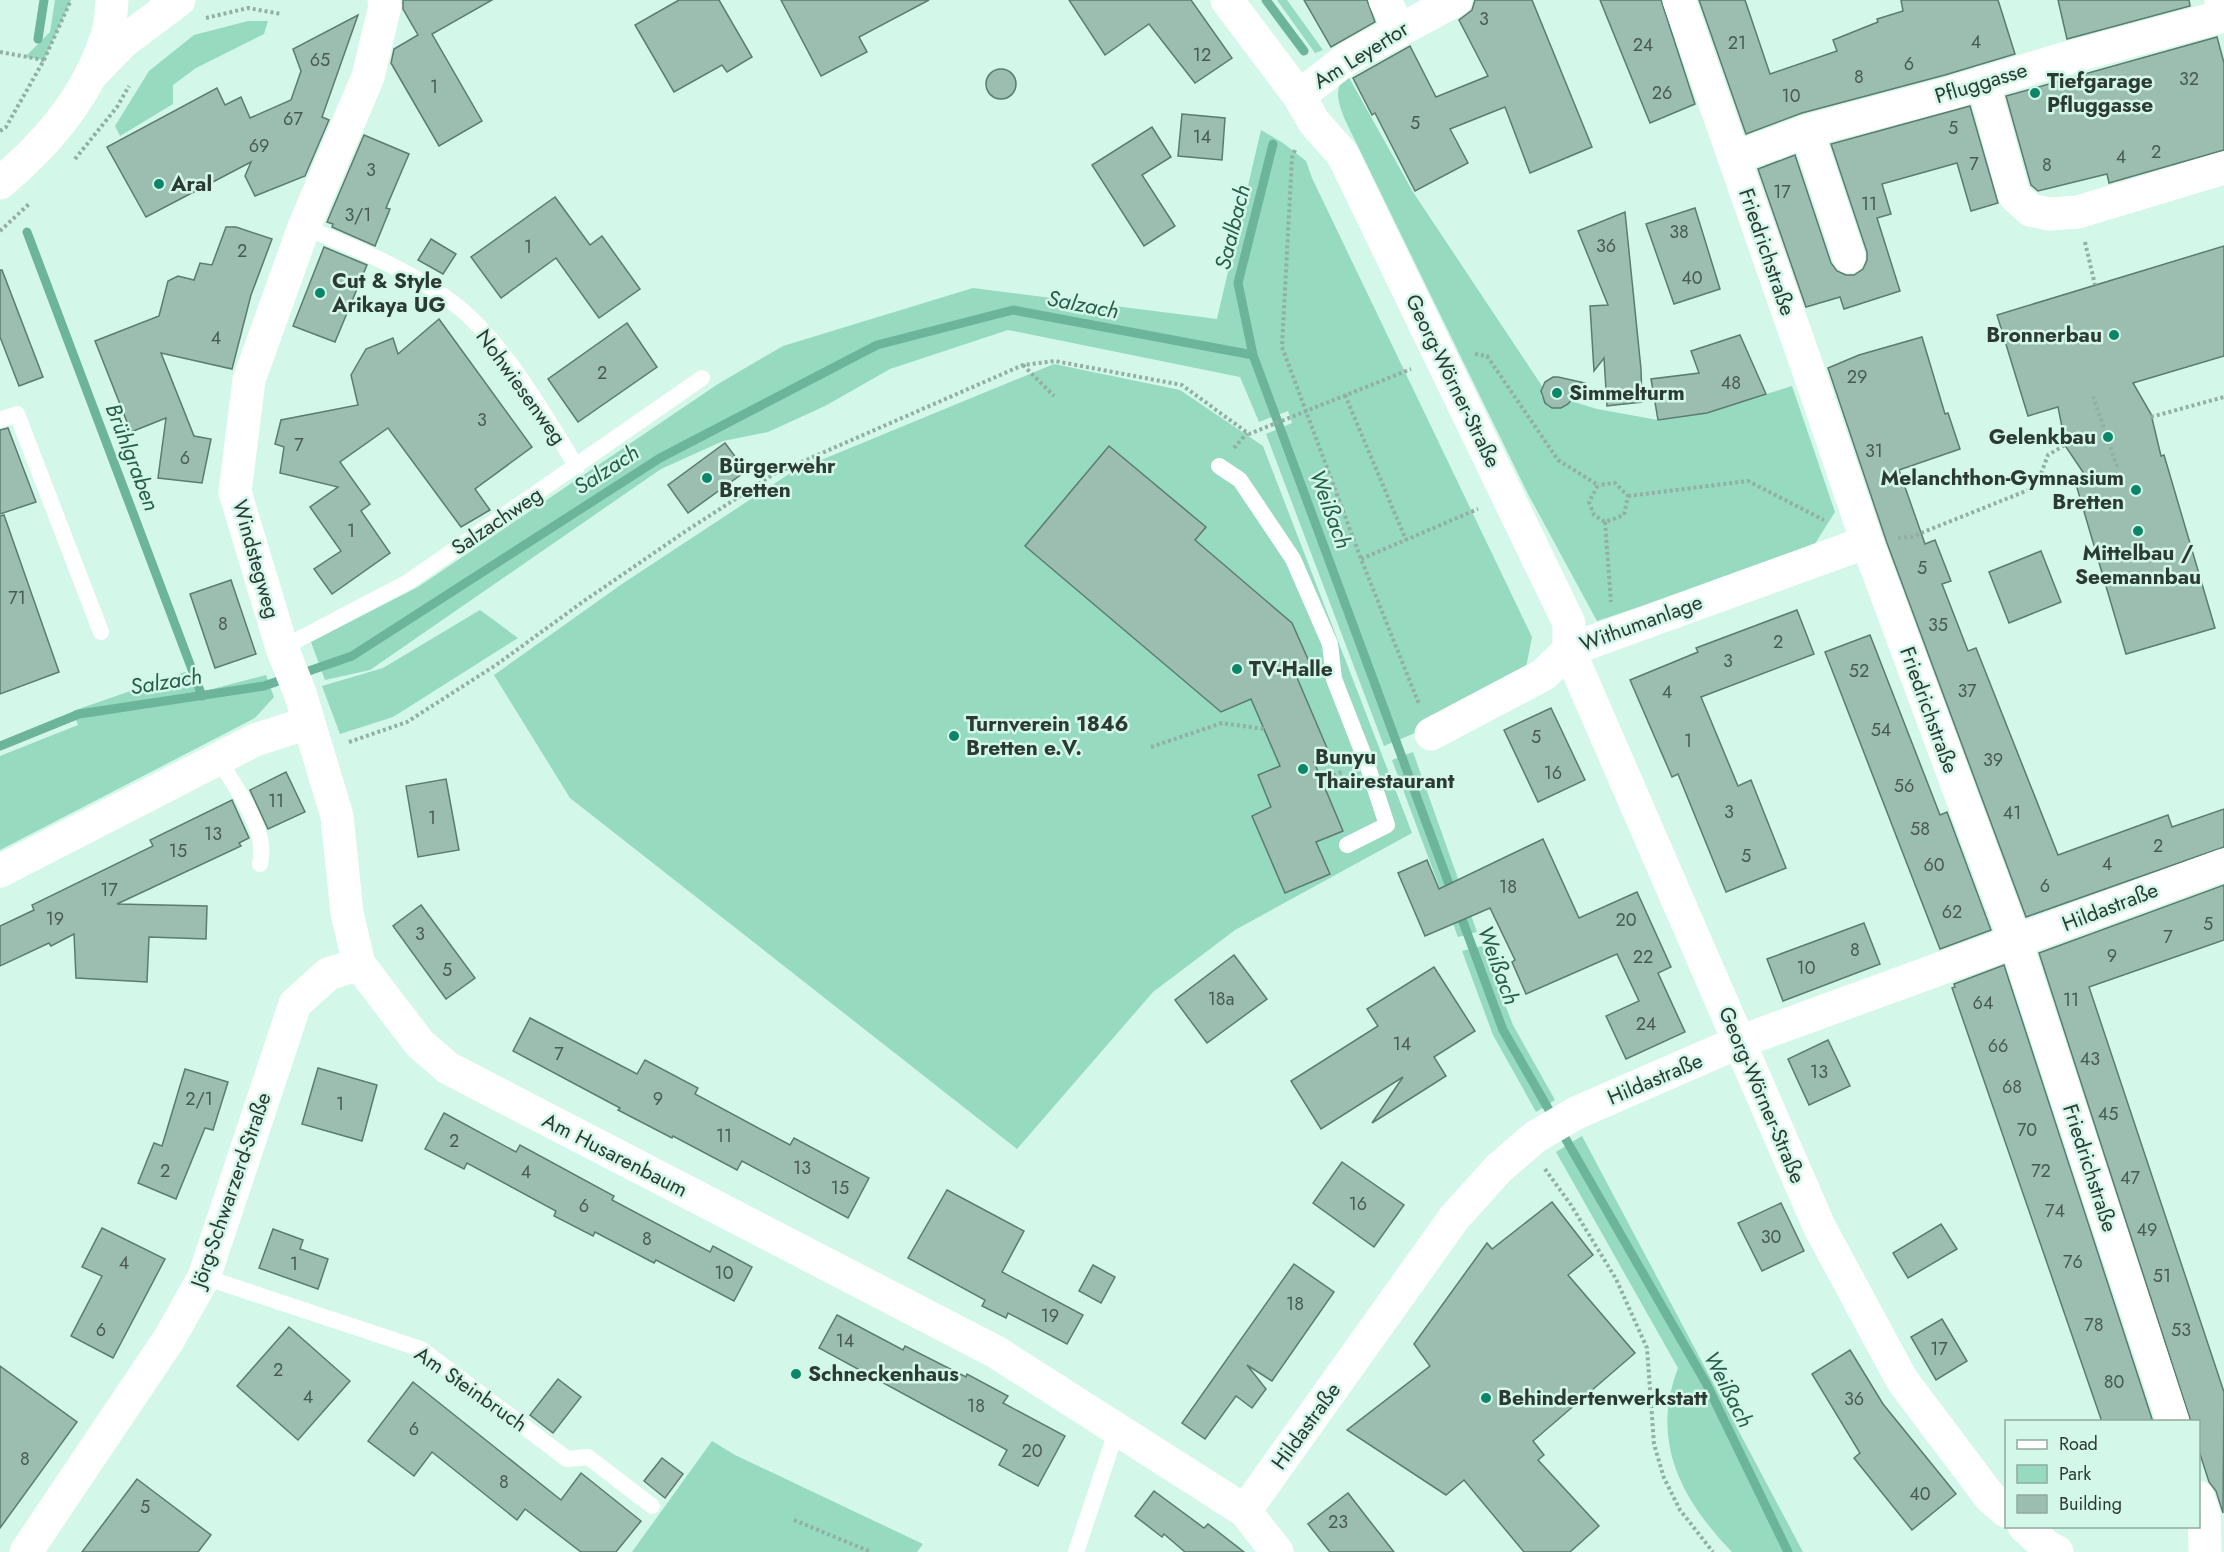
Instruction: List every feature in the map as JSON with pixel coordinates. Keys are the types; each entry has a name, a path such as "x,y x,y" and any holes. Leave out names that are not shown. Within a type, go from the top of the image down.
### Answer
{"street":[{"name":"Windstegweg","path":"308,723 235,492 249,380 303,227 368,77 385,6 384,0"},
{"name":"Georg-Wörner-Straße","path":"1227,0 1306,109 1323,164 1430,361 1552,637 1569,650 1663,862 1819,1226 1897,1370 1990,1497 2005,1509"},
{"path":"1385,0 1399,30"},
{"name":"Am Leyertor","path":"1306,109 1348,58 1456,0"},
{"name":"Friedrichstraße","path":"1679,0 1867,542 2016,943 2173,1420"},
{"path":"2221,0 2224,16"},
{"path":"0,183 31,157 67,115 92,74 123,42 189,10"},
{"path":"92,74 110,15"},
{"name":"Pfluggasse","path":"1734,158 1807,131 2054,68 2224,16"},
{"path":"1992,85 2014,195 2030,210 2049,214 2078,212 2224,168"},
{"path":"1807,131 1848,257"},
{"name":"Withumanlage","path":"1431,734 1544,675 1569,650 1867,542"},
{"path":"0,871 255,740 308,723"},
{"name":"Am Husarenbaum","path":"308,723 337,816 347,913 359,964 420,1044 448,1068 996,1352 1245,1511 1277,1552"},
{"name":"Hildastraße","path":"1245,1511 1454,1218 1499,1168 1531,1141 1576,1113 1739,1042 2016,943 2224,865"},
{"name":"Jörg-Schwarzerd-Straße","path":"26,1552 170,1339 204,1277 295,1004 328,974 359,964"},
{"path":"2200,1500 2204,1514 2205,1552"},
{"path":"2025,1528 2046,1546 2057,1552"}],"lane":[{"name":"Nohwiesenweg","path":"303,227 384,261 430,286 459,307 489,337 534,398 577,466"},
{"name":"Salzachweg","path":"284,653 408,582 702,378"},
{"path":"0,420 17,414 101,632"},
{"path":"1219,466 1240,480 1293,559 1330,644 1334,679 1388,825 1347,844"},
{"path":"218,759 240,794 255,825 262,844 260,864"},
{"name":"Am Steinbruch","path":"204,1277 421,1349 567,1459 588,1457 652,1506"},
{"path":"1076,1552 1117,1429"}],"path":[{"path":"0,131 6,127 44,60 71,0"},
{"path":"189,10 248,8 281,14"},
{"path":"0,52 44,60"},
{"path":"1306,109 1292,158 1282,347 1361,559 1431,734"},
{"path":"2078,212 2095,285"},
{"path":"0,231 13,220"},
{"path":"308,723 407,723 496,665 584,600 774,474 1023,365 1055,361 1182,385 1249,434 1452,351 1487,356 1558,460 1598,485 1615,483 1628,496"},
{"path":"1023,365 1054,396"},
{"path":"1345,395 1406,540"},
{"path":"2093,396 2118,469"},
{"path":"2151,417 2224,397"},
{"path":"1628,496 1748,481 1867,542 1911,537 2037,487 2048,455 2065,445"},
{"path":"1598,485 1589,502 1594,515 1605,522"},
{"path":"1605,522 1624,515 1628,496"},
{"path":"1361,559 1478,509"},
{"path":"1605,522 1611,613"},
{"path":"1151,747 1222,723 1264,729"},
{"path":"1531,1141 1616,1279 1647,1348 1654,1444 1664,1478 1680,1510 1713,1552"},
{"path":"794,1520 871,1552"}],"green space":[{"path":"55,0 71,0 44,60 25,57 50,32"},
{"path":"1277,0 1287,0 1323,50 1315,53"},
{"path":"248,21 268,21 264,34 196,68 173,85 173,104 120,136 115,126 149,71 194,35"},
{"path":"1347,74 1413,192 1542,386 1541,396 1548,406 1561,408 1571,401 1597,409 1658,420 1707,413 1792,386 1835,512 1811,550 1597,621 1528,494 1345,120 1340,107 1338,90"},
{"path":"1261,130 1306,161 1312,178 1532,637 1525,673 1415,733 1384,746 1266,434 1292,423 1288,411 1259,422 1240,377 1008,330 890,369 825,406 768,432 723,441 661,469 370,670 325,680 311,642 418,587 718,384 783,346 973,288 1217,319"},
{"name":"Turnverein 1846 Bretten e.V.","path":"1054,364 1180,390 1263,446 1412,833 1235,930 1153,992 1017,1149 570,798 494,675 622,584 792,472"},
{"path":"480,610 518,638 393,717 340,734 322,686 383,668"},
{"path":"185,672 205,691 266,675 274,697 255,718 0,850 0,756 78,725 73,711"},
{"path":"1413,752 1477,932 1458,937 1392,760"},
{"path":"1482,946 1513,1025 1555,1100 1536,1112 1493,1035 1462,951"},
{"path":"1582,1136 1803,1552 1732,1552 1698,1511 1685,1490 1675,1468 1669,1444 1667,1420 1670,1395 1678,1368 1556,1152"},
{"path":"712,1441 735,1455 923,1544 917,1552 632,1552"}],"building":[{"path":"403,0 492,0 432,34 482,121 439,146 391,63 394,49 418,35 403,9"},
{"path":"679,0 719,0 752,57 727,72 722,65 674,92 635,25"},
{"path":"781,0 929,0 859,37 867,52 821,76"},
{"path":"1069,0 1191,0 1232,58 1195,83 1149,24 1105,55"},
{"path":"1304,0 1367,0 1375,22 1331,47"},
{"path":"1475,0 1532,0 1592,147 1530,173 1505,107 1450,129 1468,163 1415,191 1375,113 1372,115 1353,78 1410,46 1436,97 1488,76 1459,20 1472,10"},
{"path":"1600,0 1661,0 1695,104 1650,123"},
{"path":"1699,0 1745,0 1770,74 1837,51 1833,40 1878,22 1877,19 1903,11 1901,0 1998,0 2015,54 1802,113 1746,134"},
{"path":"2058,0 2189,0 2190,6 2067,39"},
{"path":"358,15 322,117 329,120 305,176 255,196 245,176 251,162 146,217 107,147 217,88 225,105 241,97 250,118 291,100 301,71 293,49"},
{"path":"2217,37 2224,63 2224,150 2109,183 2107,174 2038,191 2031,185 2006,96"},
{"path":"1001,69 1007,70 1015,78 1015,90 1007,98 1001,99 995,98 987,90 986,84 987,78 995,70"},
{"path":"1970,106 1998,203 1971,211 1957,163 1882,184 1891,214 1877,218 1900,291 1844,309 1840,297 1806,307 1758,169 1795,155 1831,263 1837,271 1846,275 1854,275 1863,269 1867,260 1867,252 1831,144"},
{"path":"1182,114 1225,118 1222,160 1178,156"},
{"path":"1152,127 1171,157 1142,175 1175,226 1144,246 1092,165"},
{"path":"364,135 409,154 386,208 390,209 375,246 332,227 333,224 327,222"},
{"path":"555,197 590,245 602,236 640,289 599,318 556,258 501,298 471,257"},
{"path":"1695,208 1720,289 1674,304 1646,224"},
{"path":"1625,212 1641,369 1642,402 1607,406 1604,358 1594,371 1590,306 1608,305 1578,231"},
{"path":"226,227 236,227 272,239 251,295 232,369 161,353 194,436 211,439 202,483 158,478 166,418 131,432 95,341 159,316 168,281 178,276 194,280 200,263 212,265"},
{"path":"431,239 456,254 443,274 418,260"},
{"path":"2224,246 2224,356 2133,383 2151,414 2161,456 2164,455 2215,628 2126,654 2075,481 2087,478 2066,447 2058,407 2028,416 1997,315"},
{"path":"324,247 367,265 335,342 293,326"},
{"path":"0,270 2,270 43,377 19,386 0,337"},
{"path":"439,319 532,447 475,489 490,510 461,527 388,428 340,462 370,504 361,511 390,553 332,594 314,569 341,551 310,507 338,487 280,473 284,447 275,444 281,420 358,405 351,375 366,349 393,338 398,354"},
{"path":"627,323 657,367 578,422 548,379"},
{"path":"1740,335 1766,394 1707,413 1658,420 1651,379 1699,373 1691,351"},
{"path":"1922,337 1945,414 1948,413 1960,449 1899,470 1925,544 1935,540 1951,581 1942,584 1968,651 1976,648 2058,855 2168,815 2172,827 2224,809 2224,847 2026,917 1887,543 1828,368 1859,355"},
{"name":"Simmelturm","path":"1553,377 1585,383 1568,404 1561,408 1552,408 1545,403 1541,391 1545,382"},
{"path":"8,428 36,502 0,514 0,430"},
{"name":"Bürgerwehr Bretten","path":"725,443 746,471 688,513 668,485"},
{"name":"TV-Halle","path":"1109,446 1206,527 1195,540 1292,623 1311,666 1295,673 1330,755 1314,762 1343,831 1316,842 1330,874 1285,893 1252,816 1271,807 1258,775 1280,766 1251,699 1221,712 1025,546"},
{"path":"4,515 59,672 0,694 0,516"},
{"path":"2041,551 2061,602 2009,623 1989,572"},
{"path":"231,580 256,654 215,668 190,594"},
{"path":"1797,610 1814,654 1701,697 1738,786 1751,780 1786,868 1726,892 1678,774 1672,777 1630,680 1698,652 1696,648"},
{"path":"1870,635 1940,815 1947,812 1991,930 1940,949 1825,652"},
{"path":"1551,708 1585,780 1538,802 1504,730"},
{"path":"286,772 305,812 268,829 250,790"},
{"path":"446,779 459,850 418,857 406,786"},
{"path":"232,800 249,838 239,843 241,846 117,904 207,906 206,939 149,937 147,982 76,978 74,934 51,946 49,943 0,966 0,926 34,910 32,905 153,846 150,840"},
{"path":"1543,839 1579,918 1637,892 1671,967 1658,973 1685,1032 1626,1059 1606,1016 1639,1001 1617,954 1526,994 1512,962 1515,960 1490,908 1425,936 1398,873 1427,860 1439,889"},
{"path":"2224,885 2224,940 2089,987 2224,1392 2223,1513 2200,1454 2200,1420 2190,1420 2039,953"},
{"path":"421,905 475,978 446,999 393,926"},
{"path":"1864,923 1880,964 1783,1001 1767,959"},
{"path":"1234,955 1267,999 1207,1043 1175,1000"},
{"path":"2004,965 2152,1420 2101,1420 1952,988 1955,987 1954,984"},
{"path":"1434,967 1475,1031 1434,1057 1446,1076 1372,1123 1403,1077 1321,1129 1291,1081 1378,1026 1367,1009"},
{"path":"530,1018 637,1074 645,1060 698,1088 695,1094 790,1145 794,1138 869,1178 848,1218 742,1161 737,1170 673,1136 672,1138 513,1051"},
{"path":"1828,1040 1850,1086 1809,1105 1788,1059"},
{"path":"318,1068 377,1085 362,1141 302,1124"},
{"path":"185,1069 228,1082 213,1130 205,1128 176,1199 138,1183 154,1143 162,1146"},
{"path":"444,1113 516,1152 520,1145 614,1196 612,1200 710,1252 713,1246 752,1267 734,1301 656,1260 654,1263 595,1232 593,1236 554,1216 556,1211 467,1163 464,1169 425,1149"},
{"path":"1342,1162 1404,1205 1374,1247 1313,1203"},
{"path":"947,1190 1024,1231 1002,1272 1083,1315 1067,1344 1008,1313 1006,1318 982,1306 985,1300 908,1258"},
{"name":"Behindertenwerkstatt","path":"1552,1202 1593,1255 1568,1275 1635,1353 1533,1441 1544,1455 1538,1460 1599,1526 1570,1552 1524,1552 1464,1480 1446,1495 1347,1430 1430,1366 1414,1344 1487,1243 1492,1249"},
{"path":"1781,1203 1804,1251 1762,1271 1738,1223"},
{"path":"1941,1224 1957,1249 1908,1278 1893,1253"},
{"path":"102,1228 165,1259 113,1358 71,1336 102,1276 82,1267"},
{"path":"273,1229 303,1240 300,1249 328,1259 318,1289 259,1268"},
{"path":"1294,1264 1334,1292 1272,1381 1247,1365 1266,1389 1252,1408 1236,1396 1205,1439 1182,1423"},
{"path":"1093,1265 1115,1277 1101,1303 1079,1291"},
{"path":"837,1315 903,1350 905,1346 966,1377 967,1374 1008,1396 1003,1403 1065,1436 1038,1486 999,1465 1007,1450 819,1348"},
{"path":"1942,1319 1967,1361 1936,1380 1911,1337"},
{"path":"289,1327 350,1381 298,1440 237,1386"},
{"path":"1850,1350 1883,1404 1956,1494 1912,1530 1854,1458 1860,1453 1812,1374"},
{"path":"0,1366 77,1422 0,1528"},
{"path":"558,1379 581,1397 553,1433 530,1415"},
{"path":"413,1382 561,1500 581,1473 641,1521 616,1552 581,1552 525,1509 517,1520 432,1452 414,1476 368,1441"},
{"path":"662,1458 683,1474 665,1498 644,1481"},
{"path":"137,1479 211,1535 198,1552 82,1552"},
{"path":"1154,1491 1204,1528 1208,1524 1244,1552 1185,1552 1164,1534 1162,1537 1135,1516"},
{"path":"1348,1493 1394,1552 1330,1552 1308,1524"}],"waterway":[{"name":"Brühlgraben","path":"38,39 44,0"},
{"name":"Saalbach","path":"1266,0 1304,51"},
{"name":"Weißach","path":"1273,144 1238,283 1253,355 1453,895"},
{"name":"Brühlgraben","path":"27,232 202,696"},
{"name":"Salzach","path":"300,674 352,656 660,458 877,345 1013,310 1253,355"},
{"name":"Salzach","path":"0,746 79,714 264,686 287,678"},
{"name":"Weißach","path":"1459,911 1503,1030 1706,1383 1788,1552"}],"place":[{"name":"Tiefgarage Pfluggasse","path":"2035,93"},
{"name":"Aral","path":"159,184"},
{"name":"Cut & Style Arikaya UG","path":"320,293"},
{"name":"Bronnerbau","path":"2114,335"},
{"name":"Simmelturm","path":"1557,393"},
{"name":"Gelenkbau","path":"2108,437"},
{"name":"Bürgerwehr Bretten","path":"707,478"},
{"name":"Melanchthon-Gymnasium Bretten","path":"2136,490"},
{"name":"Mittelbau / Seemannbau","path":"2138,531"},
{"name":"TV-Halle","path":"1237,669"},
{"name":"Turnverein 1846 Bretten e.V.","path":"954,736"},
{"name":"Bunyu Thairestaurant","path":"1303,769"},
{"name":"Schneckenhaus","path":"796,1374"},
{"name":"Behindertenwerkstatt","path":"1486,1398"}]}
